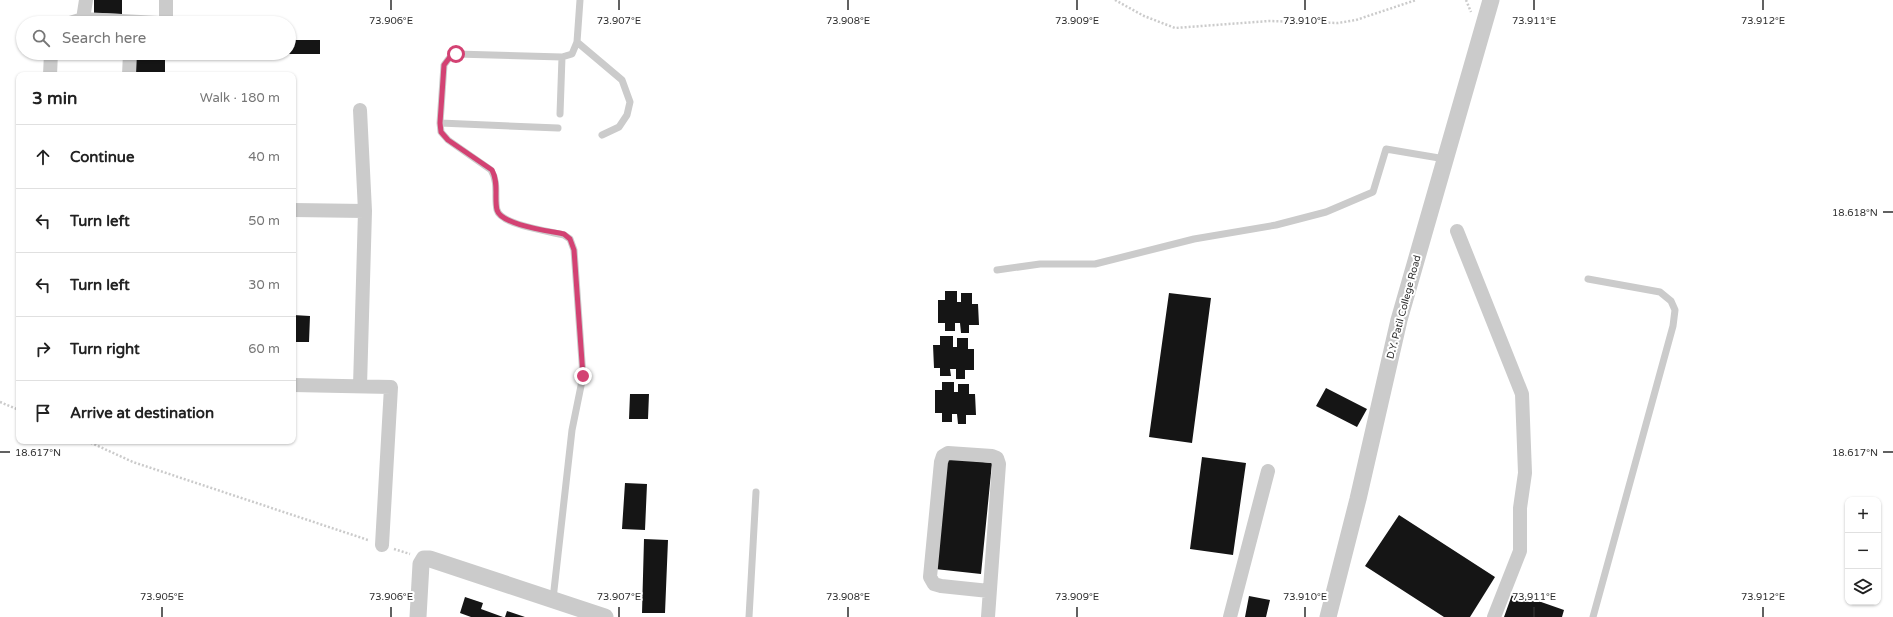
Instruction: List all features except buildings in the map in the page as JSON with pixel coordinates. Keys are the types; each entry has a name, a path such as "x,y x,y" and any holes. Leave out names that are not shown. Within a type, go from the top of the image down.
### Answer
{"street":[{"path":"79,16 86,0"},
{"path":"166,0 166,16"},
{"name":"D.Y. Patil College Road","path":"1328,617 1358,499 1399,320 1491,0"},
{"path":"50,72 51,60"},
{"path":"130,60 130,72"},
{"path":"360,110 366,211 360,386"},
{"path":"296,210 366,211"},
{"path":"1457,231 1522,394 1525,473 1520,508 1520,551 1494,617"},
{"path":"296,385 391,387 382,545"},
{"path":"988,617 999,464 997,458 992,456 948,453 943,456 941,462 930,578 934,584 941,586 989,591"},
{"path":"1230,617 1268,470"},
{"path":"418,617 421,564 424,558 430,558 604,617"}],"lane":[{"path":"552,599 572,430 583,376 574,250 570,239 564,234 511,222 501,216 497,211 495,178 492,170 448,140 441,132 440,123 444,65 450,57 456,54 562,57 572,54 577,42 580,0"},
{"path":"577,42 622,80 630,102 627,115 619,127 602,135"},
{"path":"560,114 562,57"},
{"path":"440,123 558,128"},
{"path":"997,270 1040,264 1095,264 1194,239 1276,225 1326,212 1373,192 1386,149 1445,160"},
{"path":"1588,279 1660,292 1671,301 1674,310 1673,326 1593,617"},
{"path":"749,617 756,492"}],"path":[{"path":"1115,0 1144,16 1175,28 1269,21 1338,23 1356,20 1416,0"},
{"path":"0,402 16,409"},
{"path":"93,444 132,462 424,558"}],"route":[{"path":"456,54 450,57 444,65 440,123 441,132 448,140 492,170 495,178 497,211 501,216 511,222 564,234 570,239 574,250 583,376"}]}
